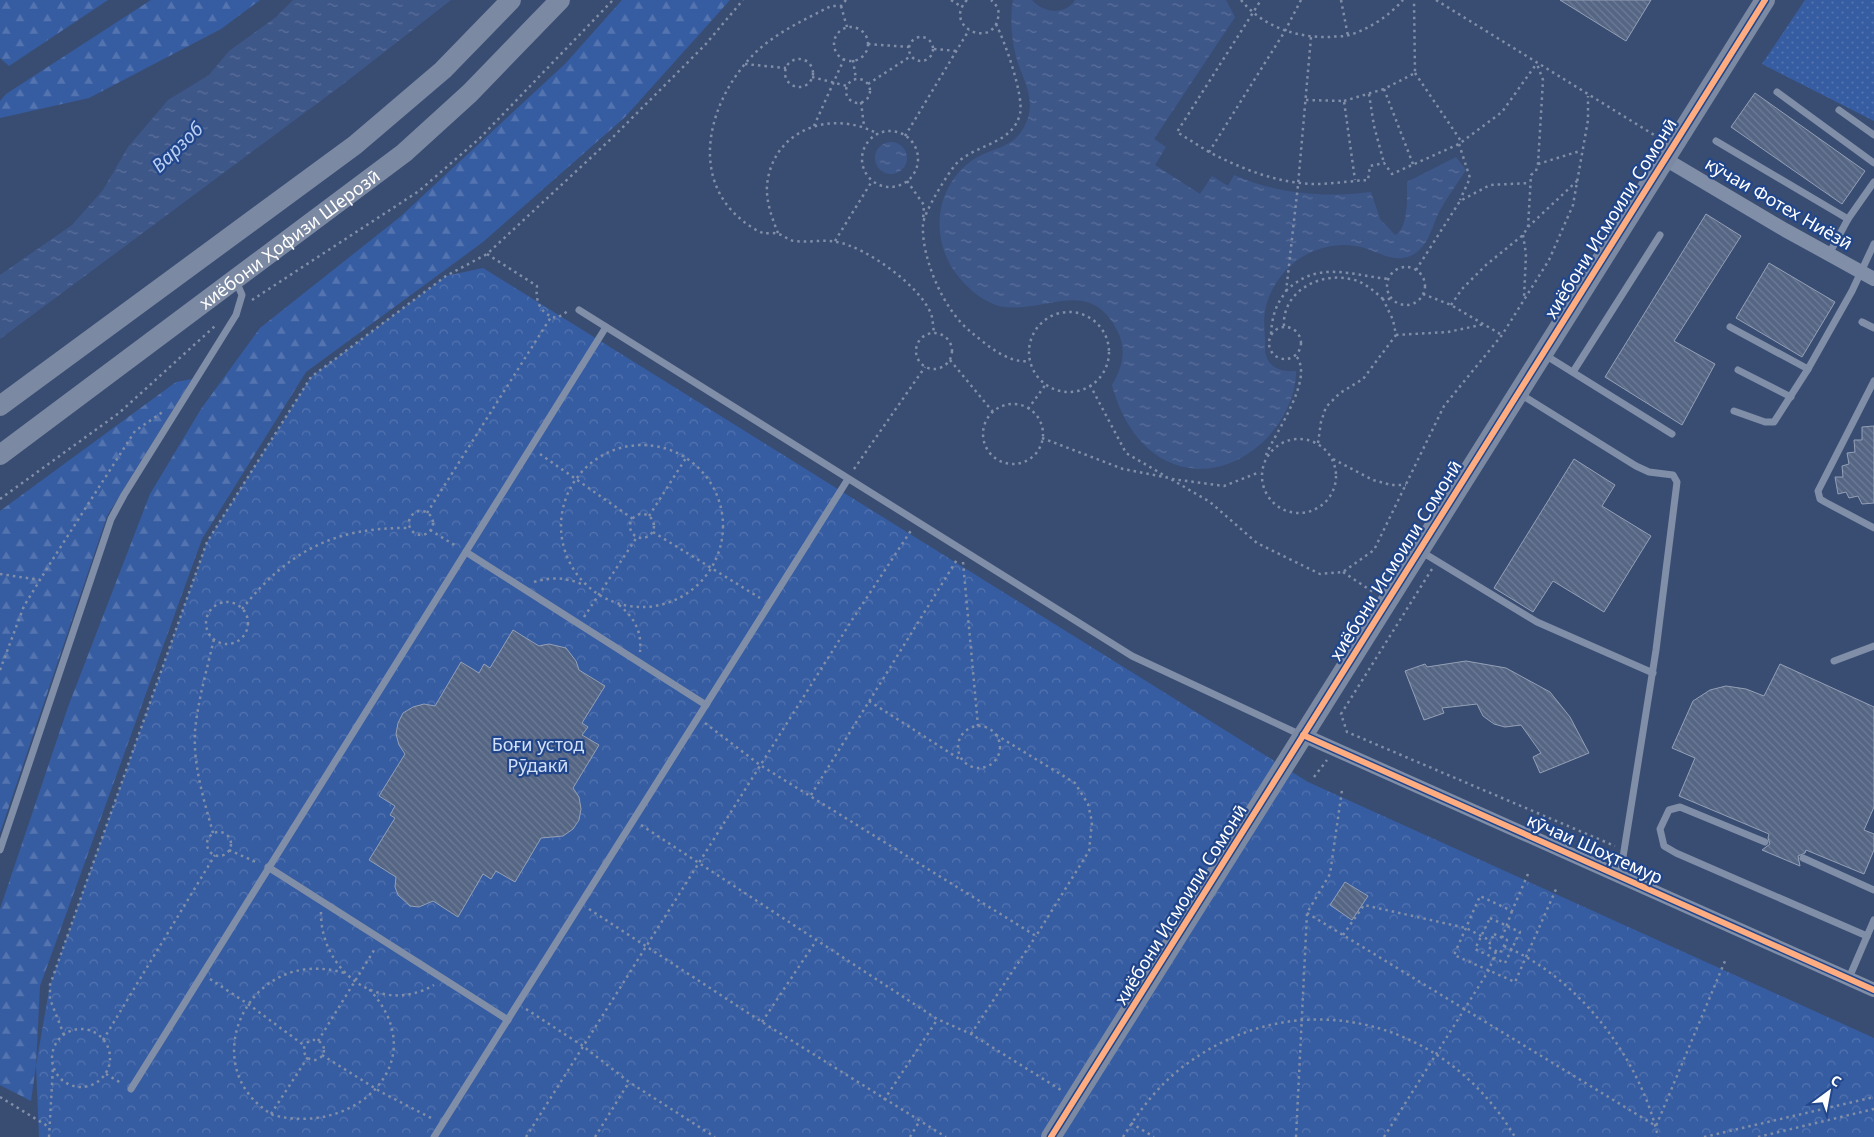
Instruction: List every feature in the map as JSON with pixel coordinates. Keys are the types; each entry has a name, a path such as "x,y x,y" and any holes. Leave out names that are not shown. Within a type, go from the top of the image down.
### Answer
{"main road":[{"name":"хиёбони Ҳофизи Шерозӣ","path":"0,406 356,145 442,70 511,0"},
{"name":"хиёбони Ҳофизи Шерозӣ","path":"0,454 369,181 426,134 470,94 560,0"},
{"name":"хиёбони Исмоили Сомонӣ","path":"1051,1137 1765,0"}],"street":[{"name":"кӯчаи Фотех Ниёзӣ","path":"1669,153 1829,254 1874,278"},
{"name":"кӯчаи Шоҳтемур","path":"1303,736 1874,990"}],"lane":[{"path":"1777,92 1874,163"},
{"path":"1839,110 1874,135"},
{"path":"1716,141 1848,219"},
{"path":"1829,254 1848,219 1874,182"},
{"path":"1573,372 1660,235"},
{"path":"1734,411 1770,423 1778,418 1808,369 1874,244"},
{"path":"0,850 111,519 240,308 242,295 235,280"},
{"path":"579,310 1146,664 1303,736"},
{"path":"1862,322 1874,328"},
{"path":"131,1089 606,327"},
{"path":"1730,327 1808,369"},
{"path":"1543,353 1672,434"},
{"path":"1738,370 1791,397"},
{"path":"1874,381 1818,491 1820,498 1825,502 1874,528"},
{"path":"1518,393 1636,466 1649,472 1669,474 1676,478 1677,488 1653,673 1620,876"},
{"path":"434,1137 848,478"},
{"path":"1419,550 1537,622 1653,673"},
{"path":"466,552 518,587 706,705"},
{"path":"1834,661 1874,646"},
{"path":"1766,842 1680,807 1669,810 1660,829 1664,846 1676,853 1867,936"},
{"path":"1803,858 1874,890"},
{"path":"268,868 508,1020"},
{"path":"1848,978 1874,920"}],"path":[{"path":"240,308 419,191 480,138 612,0"},
{"path":"64,1035 50,999 50,985 207,542 311,378 446,276 487,254 612,138 705,45 743,0"},
{"path":"841,6 846,0"},
{"path":"951,0 962,7"},
{"path":"956,0 962,7"},
{"path":"967,0 962,7 960,17 969,30 980,34 987,32 996,24"},
{"path":"923,222 942,183 956,164 966,156 1000,140 1010,131 1019,117 1022,102 996,24 998,10 991,0"},
{"path":"1241,0 1253,12 1285,31 1311,37 1348,36 1387,15 1403,0"},
{"path":"1261,0 1177,132 1209,152 1260,175 1298,184 1368,180 1370,166 1384,163"},
{"path":"1209,152 1285,31 1302,0"},
{"path":"1342,0 1348,36"},
{"path":"1414,0 1415,74 1460,142 1470,178 1460,201 1416,270"},
{"path":"1436,0 1588,96 1669,153"},
{"path":"841,6 831,6 794,25 772,39 746,64 723,98 715,116 710,136 710,167 714,182 728,207 744,222 762,233 778,234 793,241 836,241 877,259 910,284 932,316 934,332"},
{"path":"841,6 848,27"},
{"path":"848,27 862,31 868,44 864,55 854,60 844,59 839,55 834,45 838,34 848,27"},
{"path":"905,136 969,30"},
{"path":"922,36 930,41 934,49 931,58 922,62 911,56 909,47 914,39 922,36"},
{"path":"1286,290 1298,184 1311,37"},
{"path":"868,44 909,47"},
{"path":"934,49 956,51"},
{"path":"868,84 911,56"},
{"path":"814,126 844,59"},
{"path":"854,60 856,79"},
{"path":"792,61 806,61 812,68 812,77 806,85 801,87 791,85 785,78 786,68 792,61"},
{"path":"1369,94 1374,126 1384,163 1392,174 1460,142 1502,112 1537,63"},
{"path":"1528,227 1531,175 1536,171 1538,164 1543,80 1537,63"},
{"path":"746,64 786,68"},
{"path":"1306,100 1344,101 1384,89 1415,74"},
{"path":"812,77 848,86"},
{"path":"856,79 868,84"},
{"path":"856,79 848,86 847,93 850,99 861,102"},
{"path":"861,102 869,95 868,84"},
{"path":"1384,89 1413,164"},
{"path":"1090,385 1126,453 1210,502 1257,542 1320,574 1343,572 1374,550 1444,406 1502,335 1548,260 1573,204 1588,120 1588,96"},
{"path":"1344,101 1355,180"},
{"path":"861,102 864,126"},
{"path":"778,234 768,201 767,185 771,169 787,143 800,133 814,126 830,122 848,122 864,126 878,134"},
{"path":"892,132 905,136 913,143 917,152 916,168 907,181 889,187 880,186 865,172 862,161 864,150 869,141 878,134 892,132"},
{"path":"1538,164 1580,150"},
{"path":"836,241 872,180"},
{"path":"907,181 924,205 923,222 928,259 938,288 952,312 968,330 992,349 1021,362 1030,361"},
{"path":"1451,305 1462,289 1486,265 1523,236 1528,227 1577,182"},
{"path":"1460,201 1490,185 1530,183"},
{"path":"1523,236 1526,254 1524,299"},
{"path":"487,254 537,286 538,304 543,312 551,317 557,318 570,310 579,310"},
{"path":"1392,299 1388,293 1388,279 1400,268 1416,270"},
{"path":"1383,299 1392,299 1409,305 1415,303 1423,294 1425,284 1416,270"},
{"path":"1271,334 1284,326 1294,328 1301,336 1302,346 1296,356 1285,359 1274,355 1269,345 1272,317 1286,290 1309,274 1349,272 1388,279"},
{"path":"1284,326 1284,320 1293,296 1299,290 1318,281 1350,278 1364,284 1383,299 1393,320 1396,335 1363,379 1340,393 1326,407 1321,422 1318,444"},
{"path":"1423,294 1451,305 1502,335"},
{"path":"1069,312 1082,314 1094,322 1103,332 1108,345 1108,359 1103,372 1082,390 1069,392 1055,389 1046,384 1034,372 1030,361 1029,345 1034,332 1043,321 1055,314 1069,312"},
{"path":"427,513 551,317"},
{"path":"0,499 120,413 203,335 218,324"},
{"path":"1396,335 1448,332 1485,324"},
{"path":"934,332 941,334 952,345 950,360 939,368 925,367 917,356 917,343 921,337 934,332"},
{"path":"1042,438 1123,468 1170,478 1224,486 1260,472 1296,391 1301,367 1296,356"},
{"path":"950,360 993,412"},
{"path":"848,478 925,367"},
{"path":"1028,409 1046,384"},
{"path":"1012,404 1028,409 1039,421 1042,438 1036,453 1022,462 1005,463 997,460 991,454 983,439 985,422 993,412 1004,406 1012,404"},
{"path":"0,670 24,606 135,431 162,411 179,406"},
{"path":"1265,459 1272,449 1282,442 1294,438 1307,439 1318,444 1332,458 1373,480 1406,485"},
{"path":"656,446 686,458 704,475 717,496 721,508 723,533 712,568 697,587 671,602 642,608 618,604 599,596 579,578 566,556 560,531 563,506 576,478 601,456 624,447 656,446"},
{"path":"531,448 633,519"},
{"path":"650,516 686,458"},
{"path":"1260,472 1262,471 1262,483 1267,495 1275,504 1285,511 1310,512 1330,498 1335,486 1337,474 1332,458"},
{"path":"409,528 409,522 413,514 418,512 427,513 432,520 430,530"},
{"path":"642,514 650,516 654,523 653,532 646,538 637,536 631,529 633,519 642,514"},
{"path":"526,1137 852,620 917,522"},
{"path":"242,609 278,570 301,553 326,540 353,532 381,528 409,528 420,535 430,530"},
{"path":"430,530 466,552"},
{"path":"653,532 770,604"},
{"path":"579,625 637,536"},
{"path":"811,795 962,550"},
{"path":"962,550 978,726"},
{"path":"1437,561 1341,714 1347,732 1624,849"},
{"path":"1343,572 1388,602"},
{"path":"0,574 40,580"},
{"path":"518,587 554,578 566,579 588,587"},
{"path":"227,602 236,604 242,609 247,617 247,625 238,640 222,643 208,633 206,624 211,608 219,603 227,602"},
{"path":"618,604 627,611 639,630 640,652 637,662"},
{"path":"214,639 198,707 195,732 198,776 213,833 207,844 215,855"},
{"path":"869,701 970,767 980,768 989,766 996,759 999,750 998,741 993,733"},
{"path":"698,718 760,765 1036,936"},
{"path":"962,761 958,753 958,743 962,735 969,729 978,726 993,733 1075,783 1088,804 1092,822 1089,850 972,1034"},
{"path":"1296,1137 1307,913 1330,874 1342,790"},
{"path":"634,821 937,1019 972,1034 1075,1099"},
{"path":"213,833 226,834 231,842 229,850 223,855 215,855"},
{"path":"229,850 268,868"},
{"path":"103,1040 215,855"},
{"path":"1502,938 1528,874"},
{"path":"1512,910 1480,896 1454,955 1515,982 1556,887"},
{"path":"321,901 322,934 327,948 344,973 368,989 378,999 391,1024 395,1052 388,1080"},
{"path":"581,904 884,1100 946,1137"},
{"path":"1344,935 1364,905 1466,928 1491,941"},
{"path":"1307,913 1656,1126"},
{"path":"1490,918 1506,926 1520,932 1505,963 1475,949 1490,918"},
{"path":"1494,934 1502,938 1507,940 1500,953 1488,947 1494,934"},
{"path":"318,1041 381,939"},
{"path":"762,1022 816,941"},
{"path":"1504,946 1526,957 1570,990 1607,1031 1636,1078 1656,1126 1658,1137"},
{"path":"1384,1137 1488,970 1496,951"},
{"path":"1656,1126 1725,961"},
{"path":"288,1122 271,1114 253,1098 241,1077 237,1066 235,1048 237,1030 248,1004 264,986 288,972 316,968 344,973"},
{"path":"202,974 248,1004 305,1046"},
{"path":"368,989 391,994 410,994 428,988 444,979"},
{"path":"518,1004 583,1046 629,1082 715,1137"},
{"path":"884,1100 937,1019"},
{"path":"1125,1136 1131,1123 1168,1080 1208,1050 1255,1029 1301,1019 1366,1024 1405,1036 1437,1053 1476,1084 1500,1113 1515,1137"},
{"path":"49,1137 52,1054 56,1043 64,1035 74,1030 85,1030 95,1033 103,1040 110,1056 106,1074 89,1087 78,1087 62,1080 53,1066"},
{"path":"318,1041 311,1041 305,1046 304,1052 308,1057 315,1059 322,1056"},
{"path":"318,1041 323,1047 322,1056"},
{"path":"322,1056 382,1092 442,1124"},
{"path":"271,1114 308,1057"},
{"path":"106,1074 131,1089"},
{"path":"595,1137 629,1082"},
{"path":"378,1097 385,1086"},
{"path":"0,1097 49,1127"},
{"path":"1704,1137 1874,1097"},
{"path":"1758,1137 1874,1109"},
{"path":"910,1137 919,1122"},
{"path":"1131,1123 1154,1137"}],"green space":[{"path":"0,0 108,0 9,66 0,58"},
{"path":"151,0 260,0 221,29 89,98 0,118 0,101 6,94"},
{"path":"622,0 730,0 625,117 483,242 306,372 202,539 40,986 36,1065 31,1101 0,1085 0,909 68,707 150,494 201,409 260,328 400,217 565,64"},
{"path":"1805,0 1874,0 1874,121 1762,64"},
{"name":"Боғи устод Рӯдакӣ","path":"483,268 1308,782 1874,1038 1874,1137 39,1137 36,1065 50,985 207,542 311,377 446,276"},
{"path":"192,379 107,516 0,833 0,511 176,382"}],"water":[{"name":"Варзоб","path":"293,0 451,0 342,85 0,339 0,275 72,225 103,190 128,147 168,100 209,75 229,51 276,17"},
{"path":"1013,0 1032,0 1042,8 1054,11 1066,9 1075,0 1226,0 1235,17 1154,139 1166,147 1155,165 1200,194 1212,176 1228,186 1234,175 1267,187 1301,193 1336,195 1371,192 1380,219 1395,235 1400,232 1405,219 1407,182 1456,157 1466,170 1442,206 1427,240 1414,254 1407,257 1392,258 1356,246 1326,247 1299,259 1279,279 1271,292 1266,306 1264,323 1265,352 1269,362 1276,368 1285,371 1296,371 1294,390 1287,409 1276,427 1263,442 1247,455 1228,464 1209,468 1189,468 1174,464 1160,457 1148,449 1138,438 1129,426 1116,399 1112,385 1121,366 1123,352 1118,332 1107,315 1095,305 1082,301 1067,300 1020,307 1004,307 991,303 984,300 967,286 949,262 943,248 940,216 949,186 958,173 970,162 1017,137 1028,118 1030,109 1029,93 1018,64 1012,35"},
{"path":"891,142 897,143 902,147 906,152 906,164 902,169 897,173 891,174 885,173 880,169 876,164 875,158 876,152 880,147 885,143"}],"building":[{"path":"1560,0 1651,0 1626,41"},
{"path":"1755,93 1865,171 1842,204 1731,127"},
{"path":"1706,214 1741,236 1674,341 1715,364 1682,425 1605,377"},
{"path":"1769,263 1835,302 1802,357 1736,318"},
{"path":"1874,426 1874,503 1862,504 1858,496 1849,498 1846,492 1838,494 1835,477 1843,477 1842,466 1849,464 1847,453 1855,452 1854,440 1862,440 1862,427"},
{"path":"1574,459 1615,485 1602,506 1651,536 1604,612 1553,581 1533,612 1494,588"},
{"path":"513,630 539,646 549,644 566,648 576,661 579,670 605,686 582,723 588,727 582,735 599,745 573,788 579,797 581,809 579,820 573,829 563,836 541,838 515,882 496,871 491,879 483,874 458,917 433,901 419,907 410,906 398,895 395,887 396,877 369,860 395,818 390,815 395,806 379,796 405,754 399,745 396,734 398,723 403,713 413,707 424,704 435,706 461,662 479,673 484,664 490,668"},
{"path":"1466,661 1506,668 1550,692 1570,717 1589,753 1540,773 1533,757 1541,753 1521,725 1505,727 1494,724 1483,716 1477,704 1442,708 1444,713 1424,720 1405,671 1425,664 1427,667"},
{"path":"1780,664 1874,707 1874,807 1864,830 1874,834 1874,850 1864,874 1806,850 1805,853 1798,856 1800,866 1762,850 1770,844 1769,834 1679,796 1695,758 1672,748 1693,701 1710,690 1726,686 1746,689 1764,696"},
{"path":"1345,882 1368,896 1352,920 1330,905"}],"cycle path":[{"path":"1051,1137 1765,0"},
{"path":"1303,735 1874,990"}]}
